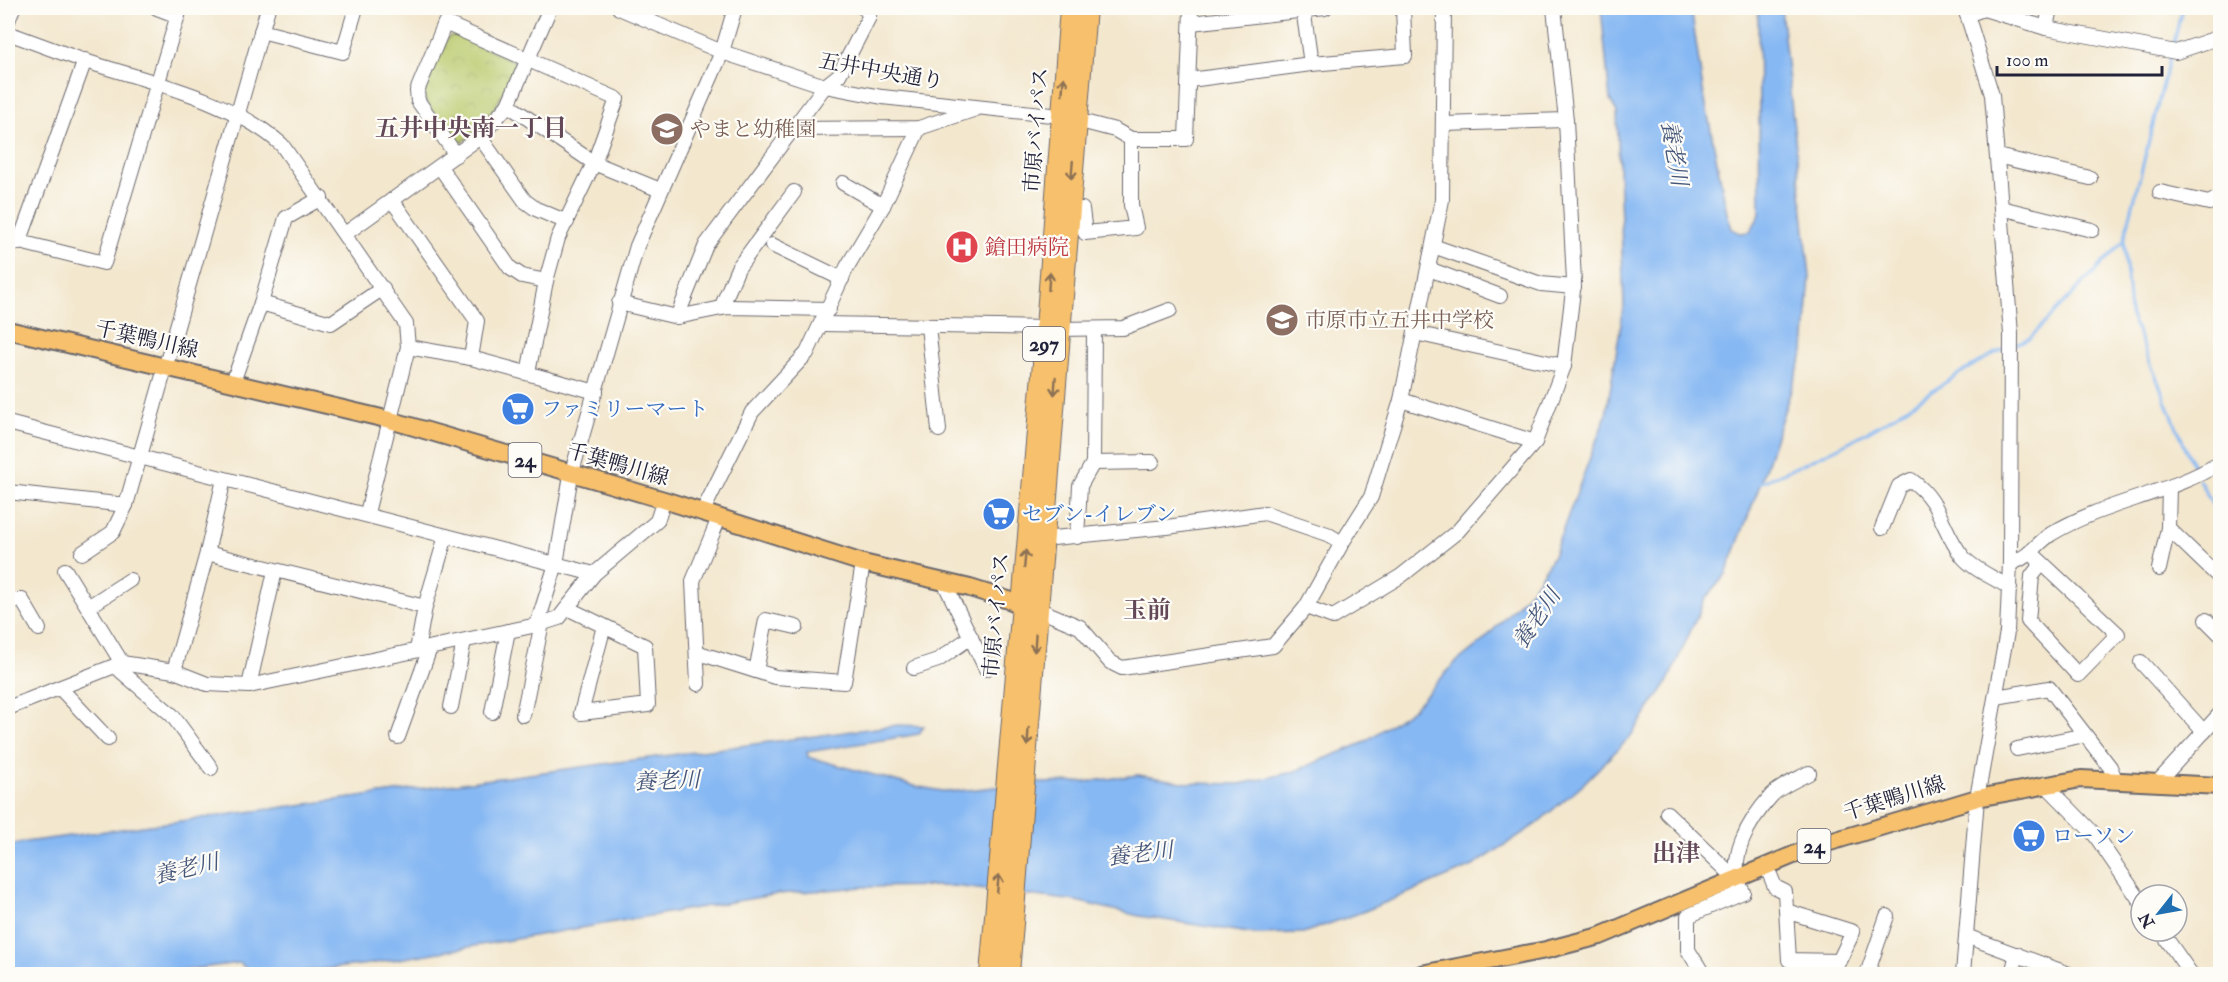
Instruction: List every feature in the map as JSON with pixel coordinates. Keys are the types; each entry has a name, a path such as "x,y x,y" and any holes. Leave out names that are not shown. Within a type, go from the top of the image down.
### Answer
{"highway":[{"name":"市原バイパス","path":"1009,975 1029,606 1053,329 1068,118 1070,8"},
{"name":"市原バイパス","path":"1068,118 1086,8"},
{"name":"市原バイパス","path":"1029,606 1042,538 1053,329"},
{"name":"市原バイパス","path":"990,975 1024,679"}],"main road":[{"name":"千葉鴨川線","path":"8,330 390,420 664,500 863,563 970,588 1029,606"},
{"name":"千葉鴨川線","path":"1421,975 1453,972 1600,936 1810,848 1907,816 1977,798 2045,783 2115,779 2220,786"}],"street":[{"path":"8,21 13,8"},
{"path":"85,60 13,241 104,263 179,12 158,8"},
{"path":"82,553 113,532 126,505 268,8"},
{"path":"261,31 344,52 356,8"},
{"path":"345,234 480,138 508,105 550,8"},
{"name":"五井中央通り","path":"619,8 722,52 825,86 882,97 1068,118 1115,130 1131,139"},
{"path":"523,715 540,624 556,564 572,474 619,303 637,246 722,52 735,8"},
{"path":"677,317 706,245 825,86 839,75 870,17 867,9 863,8"},
{"path":"1082,209 1085,233 1136,228 1131,205 1131,139 1186,139 1191,8"},
{"path":"1191,23 1303,8 1325,8"},
{"path":"1303,8 1311,64"},
{"path":"1190,80 1311,64 1405,56 1403,8"},
{"path":"1029,606 1080,627 1110,662 1122,668 1273,646 1306,607 1371,497 1401,400 1442,200 1444,8"},
{"path":"1306,607 1333,617 1401,576 1458,531 1535,442 1564,366 1574,286 1566,120 1554,8"},
{"path":"2046,28 2050,8"},
{"path":"1963,975 1977,798 2007,632 2010,588 2011,334 1992,95 1966,11 1984,9 2046,28 2176,52 2220,37"},
{"path":"456,155 418,101 417,91 446,23 530,58 617,99 594,163 558,238 546,281 528,373"},
{"path":"8,33 158,83 237,115 269,134 282,145 321,198 406,324 408,347 367,513"},
{"path":"508,105 594,163 660,190"},
{"path":"792,129 919,128 980,108"},
{"path":"1444,124 1566,120"},
{"path":"702,513 752,412 807,353 823,324 842,279 883,206 919,128"},
{"path":"480,138 525,201 536,209 567,222"},
{"path":"1996,156 2090,178"},
{"path":"440,167 510,268 522,276 546,281"},
{"path":"843,183 883,206"},
{"path":"721,308 738,268 794,192"},
{"path":"2160,192 2208,203 2220,197"},
{"path":"233,382 261,303 286,218 321,198"},
{"path":"392,200 477,321 471,358"},
{"path":"2001,208 2092,230"},
{"path":"772,244 842,279"},
{"path":"1433,246 1541,284 1574,286"},
{"path":"1429,269 1500,296"},
{"path":"261,303 331,323 383,288"},
{"path":"619,303 677,317 721,308 829,309"},
{"path":"823,324 1053,329 1123,328 1170,310"},
{"path":"928,326 939,430"},
{"path":"1077,537 1080,486 1093,463 1094,329"},
{"path":"1415,333 1564,366"},
{"path":"408,347 471,358 596,392"},
{"path":"1401,400 1535,442"},
{"path":"8,423 367,513 594,574"},
{"path":"1093,463 1152,462"},
{"path":"2010,563 2021,561 2049,535 2083,518 2169,487 2220,463"},
{"path":"174,671 207,554 224,479"},
{"path":"1882,528 1899,486 1911,480 1925,490 1936,504 1956,547 1965,559 2010,588"},
{"path":"2159,569 2168,528 2169,487"},
{"path":"8,492 126,505"},
{"path":"8,708 118,664 174,671 207,684 249,686 540,624 558,618 594,574 657,521 664,500"},
{"path":"1042,538 1077,537 1265,513 1327,534 1342,543"},
{"path":"698,684 699,653 693,581 719,518"},
{"path":"2168,528 2220,578"},
{"path":"398,737 423,649 425,607 446,536"},
{"path":"2030,552 2042,563 2118,634 2078,675 2028,621 2032,576 2042,563"},
{"path":"207,554 425,607"},
{"path":"699,653 775,677 844,682 863,563"},
{"path":"65,570 88,607 118,664 172,715 211,768"},
{"path":"249,686 275,571"},
{"path":"88,607 130,580"},
{"path":"944,582 986,669"},
{"path":"8,600 22,600 39,629"},
{"path":"567,608 604,626 645,646 648,705 581,713 604,626"},
{"path":"756,671 766,620 796,627"},
{"path":"2206,620 2220,634"},
{"path":"492,712 508,631"},
{"path":"914,668 939,660 971,637"},
{"path":"451,707 464,641"},
{"path":"2141,662 2204,732"},
{"path":"60,688 108,739"},
{"path":"1996,697 2049,688 2110,766 2115,779"},
{"path":"2158,782 2220,714"},
{"path":"2017,749 2085,735"},
{"path":"1735,878 1740,843 1773,794 1809,773"},
{"path":"2045,783 2096,835 2129,884"},
{"path":"1667,813 1735,878 1743,892 1688,916 1688,950 1703,975"},
{"path":"1766,865 1774,887 1785,892 1786,910 1789,960 1839,962 1853,932 1786,910"},
{"path":"1867,975 1887,916"},
{"path":"1966,936 2069,975"},
{"path":"2169,943 2191,975"},
{"path":"2012,975 2017,954"}],"green space":[{"path":"456,35 518,63 488,117 461,143 454,142 425,101 423,93 448,37"}],"water":[{"name":"養老川","path":"1601,8 1691,8 1703,90 1727,213 1732,229 1740,233 1750,232 1760,214 1758,8 1781,8 1810,277 1804,351 1758,490 1726,574 1705,599 1667,683 1630,737 1583,784 1535,825 1473,866 1365,911 1303,933 1255,934 1139,916 1076,901 954,886 863,887 778,894 370,964 278,974 252,974 240,963 151,974 8,974 8,846 25,842 898,725 924,726 919,734 807,752 808,757 914,786 948,792 1033,783 1084,782 1138,775 1189,783 1240,784 1293,772 1363,743 1414,708 1455,663 1484,640 1533,588 1553,556 1606,415 1624,305 1617,112 1610,100"}],"waterway":[{"path":"2173,47 2182,8"},
{"path":"2170,56 2124,241 2130,314 2195,471"},
{"path":"2015,344 2030,338 2124,241"},
{"path":"1757,484 1866,433 1973,365 2006,348"},
{"path":"2199,480 2220,519"}],"place":[{"name":"やまと幼稚園","path":"667,129"},
{"name":"鎗田病院","path":"962,247"},
{"name":"市原市立五井中学校","path":"1282,320"},
{"name":"ファミリーマート","path":"518,409"},
{"name":"セブン-イレブン","path":"999,514"},
{"name":"ローソン","path":"2029,836"}],"district":[{"name":"五井中央南一丁目","path":"471,128"},
{"name":"玉前","path":"1147,610"},
{"name":"出津","path":"1676,853"}]}
